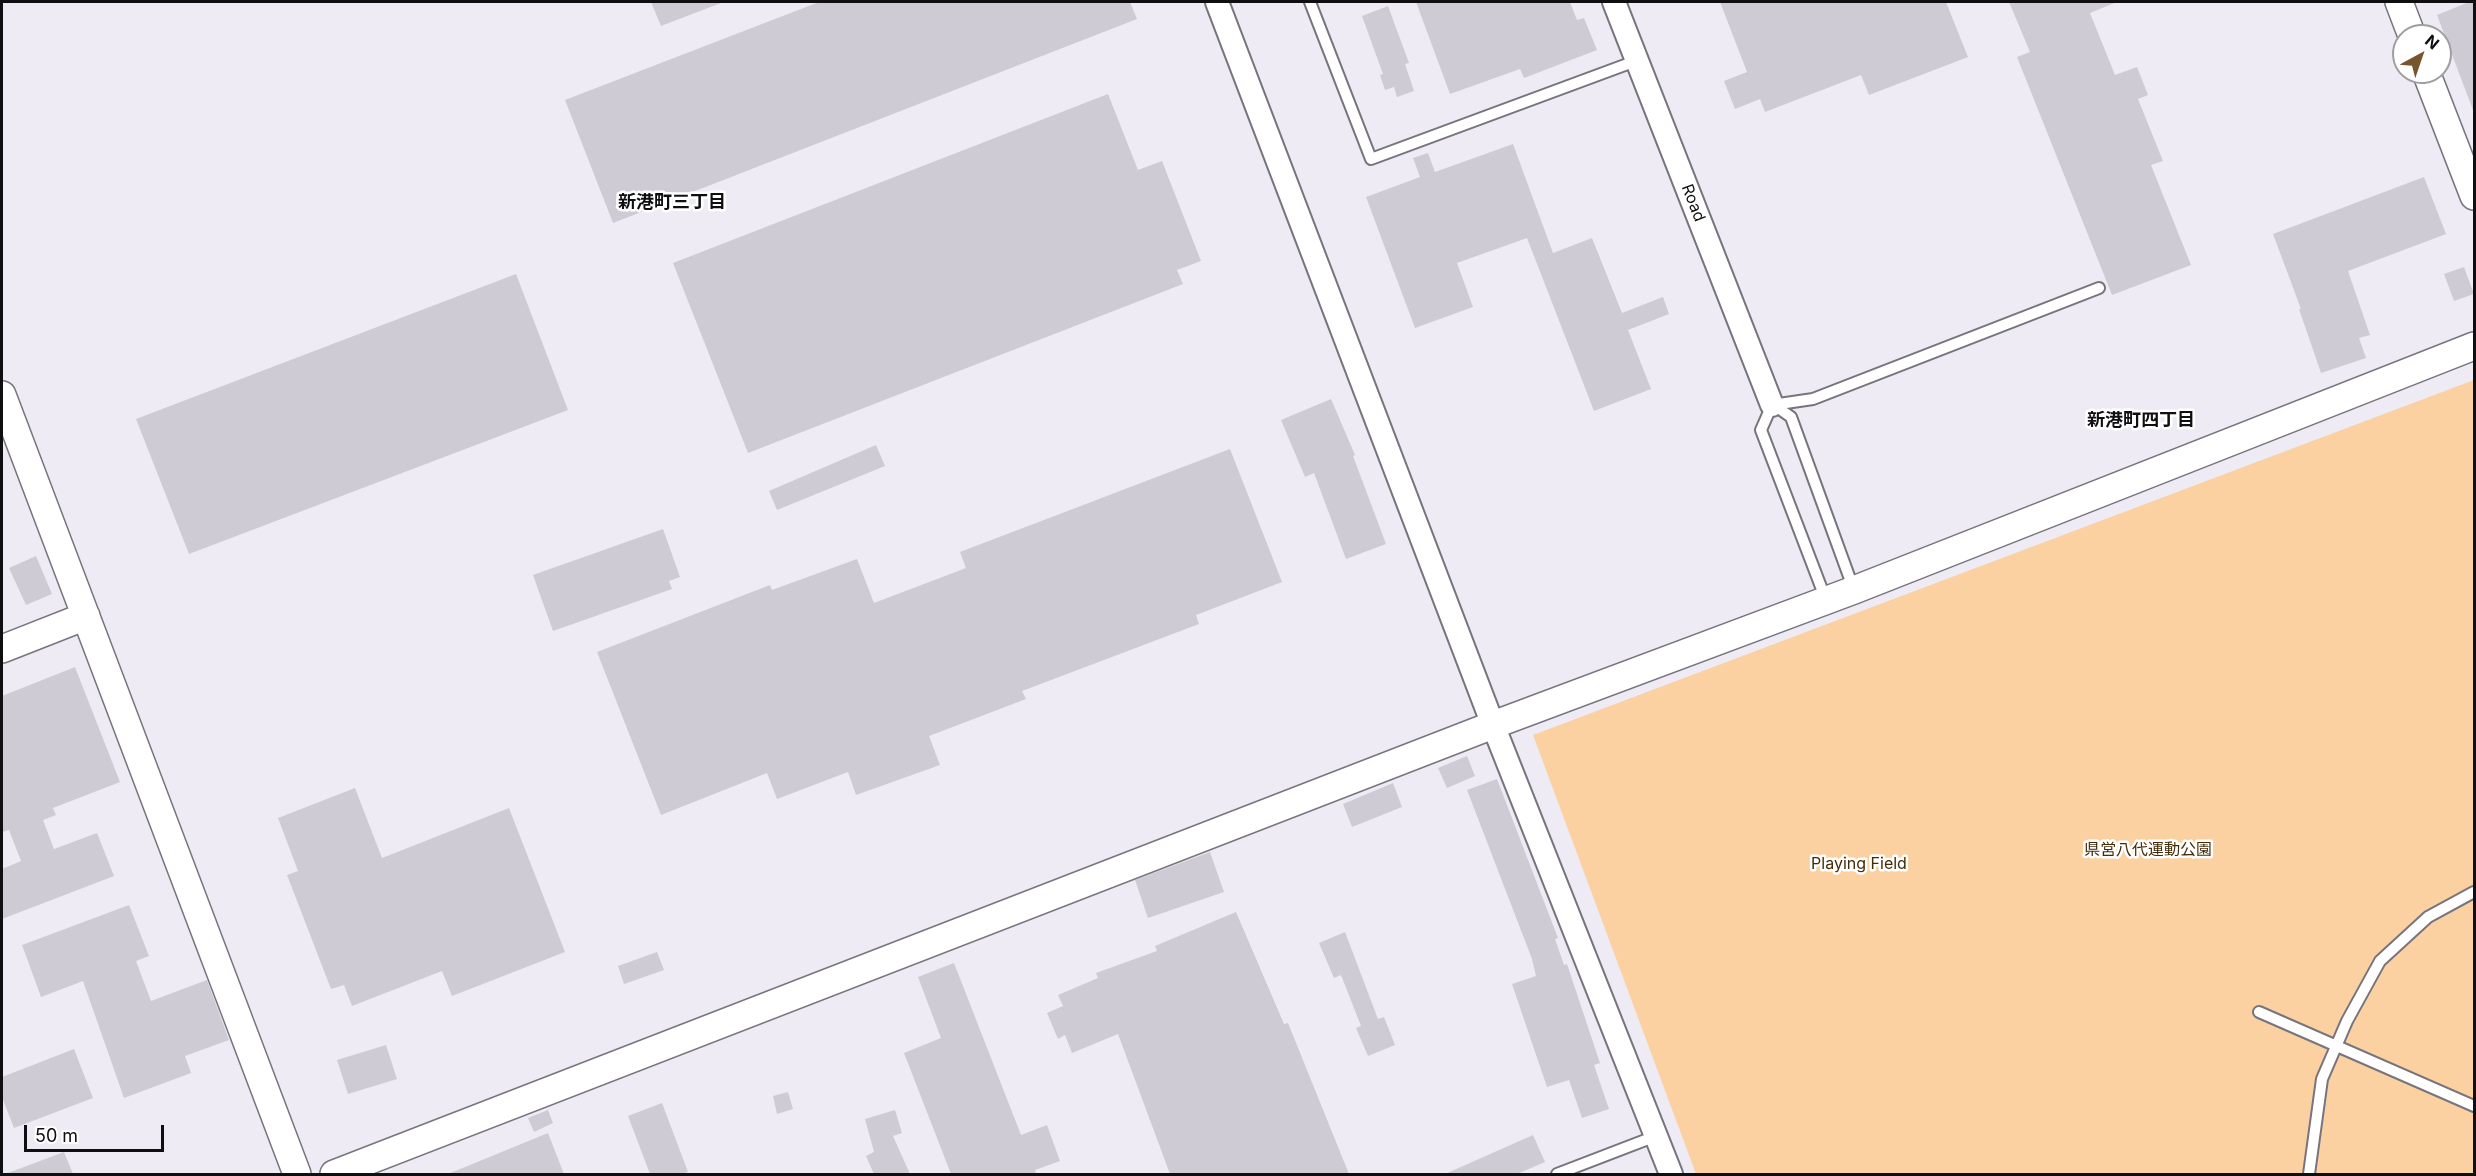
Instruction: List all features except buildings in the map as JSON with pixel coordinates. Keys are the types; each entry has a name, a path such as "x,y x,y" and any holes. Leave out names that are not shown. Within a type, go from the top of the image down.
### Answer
{"street":[{"path":"1217,2 1493,725 1671,1174"},
{"name":"Road","path":"1612,2 1772,405"},
{"path":"2399,2 2407,24"},
{"path":"2431,84 2475,196"},
{"path":"333,1174 1493,725 1854,590 2475,346"},
{"path":"2,395 297,1174"},
{"path":"2,649 86,616"}],"lane":[{"path":"1310,2 1371,159 1633,62"},
{"path":"1612,2 1633,62 1772,405 1791,417 1854,590"},
{"path":"1772,405 1813,399 2099,288"},
{"path":"1772,405 1761,430 1826,600"},
{"path":"2309,1174 2322,1079 2347,1021 2380,962 2428,916 2475,892"},
{"path":"2259,1012 2475,1106"},
{"path":"1557,1174 1656,1136"}],"green space":[{"name":"県営八代運動公園","path":"2474,380 2474,1174 1696,1174 1533,735"}],"district":[{"name":"新港町三丁目","path":"672,203"},
{"name":"新港町四丁目","path":"2141,421"}],"park label":[{"name":"Playing Field","path":"1859,864"}]}
